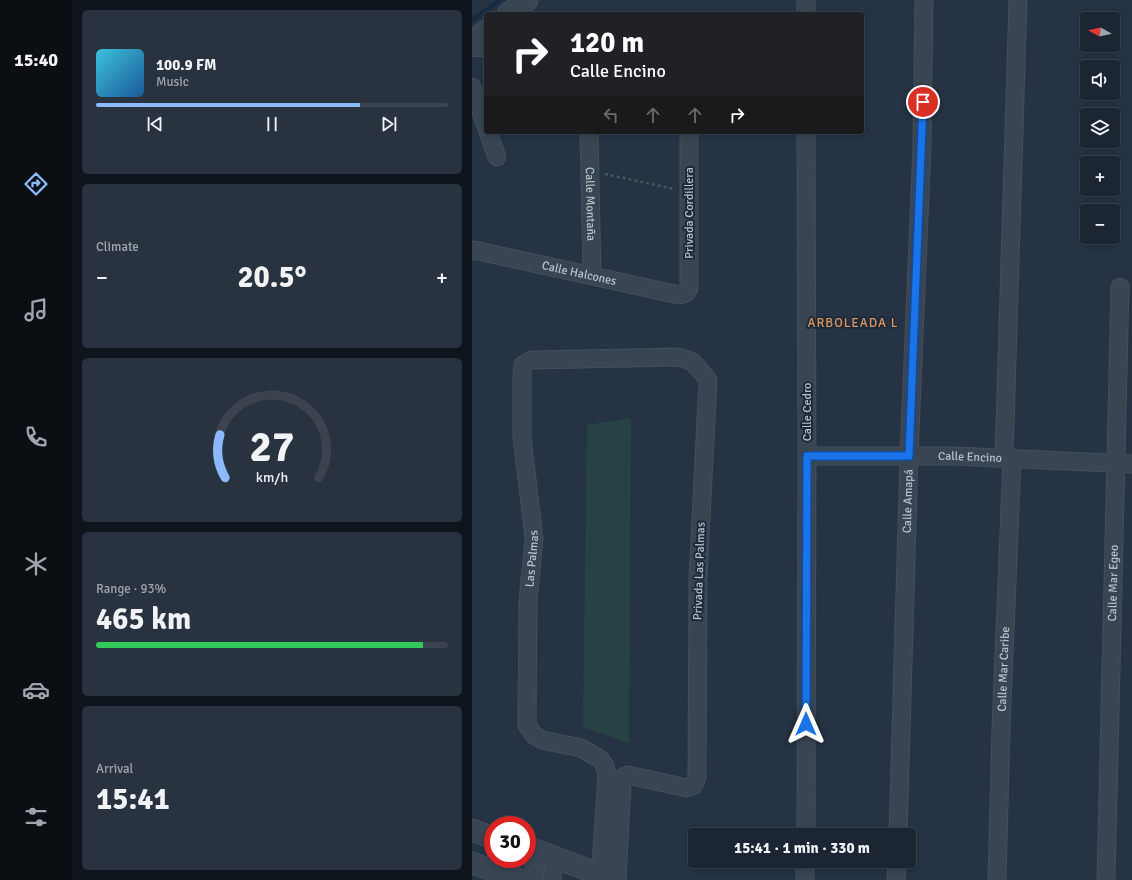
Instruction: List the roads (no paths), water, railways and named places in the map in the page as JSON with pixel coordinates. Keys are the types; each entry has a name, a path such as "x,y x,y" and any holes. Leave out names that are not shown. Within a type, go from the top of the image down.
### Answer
{"street":[{"path":"511,12 527,0"},
{"path":"806,0 806,12"},
{"name":"Calle Amapá","path":"898,828 909,456 922,146 924,0"},
{"name":"Calle Mar Caribe","path":"997,880 1018,0"},
{"path":"472,42 484,32"},
{"path":"472,47 484,48"},
{"path":"472,87 484,120"},
{"path":"489,134 497,157"},
{"name":"Calle Montaña","path":"589,134 592,275"},
{"name":"Privada Cordillera","path":"686,293 689,288 689,134"},
{"name":"Calle Cedro","path":"806,134 806,828"},
{"name":"Calle Halcones","path":"472,251 474,250 592,275 679,295 686,293"},
{"name":"Calle Mar Egeo","path":"1106,880 1120,287"},
{"name":"Las Palmas","path":"608,879 607,775 605,766 600,759 581,748 542,740 534,735 527,725 528,600 534,538 522,436 522,375 524,365 531,360 679,356 693,362"},
{"name":"Privada Las Palmas","path":"608,879 623,777 628,775 687,788 694,785 697,777 698,578 708,380 693,362"},
{"name":"Calle Encino","path":"807,456 909,456 1132,464"},
{"path":"472,830 484,835"},
{"path":"536,850 608,879"},
{"path":"552,880 554,857"},
{"path":"472,863 520,880"},
{"path":"532,868 533,880"},
{"path":"805,880 806,868"},
{"path":"896,880 897,868"}],"waterway":[{"path":"472,20 500,0"}],"district":[{"name":"ARBOLEADA L","path":"853,322"}]}
